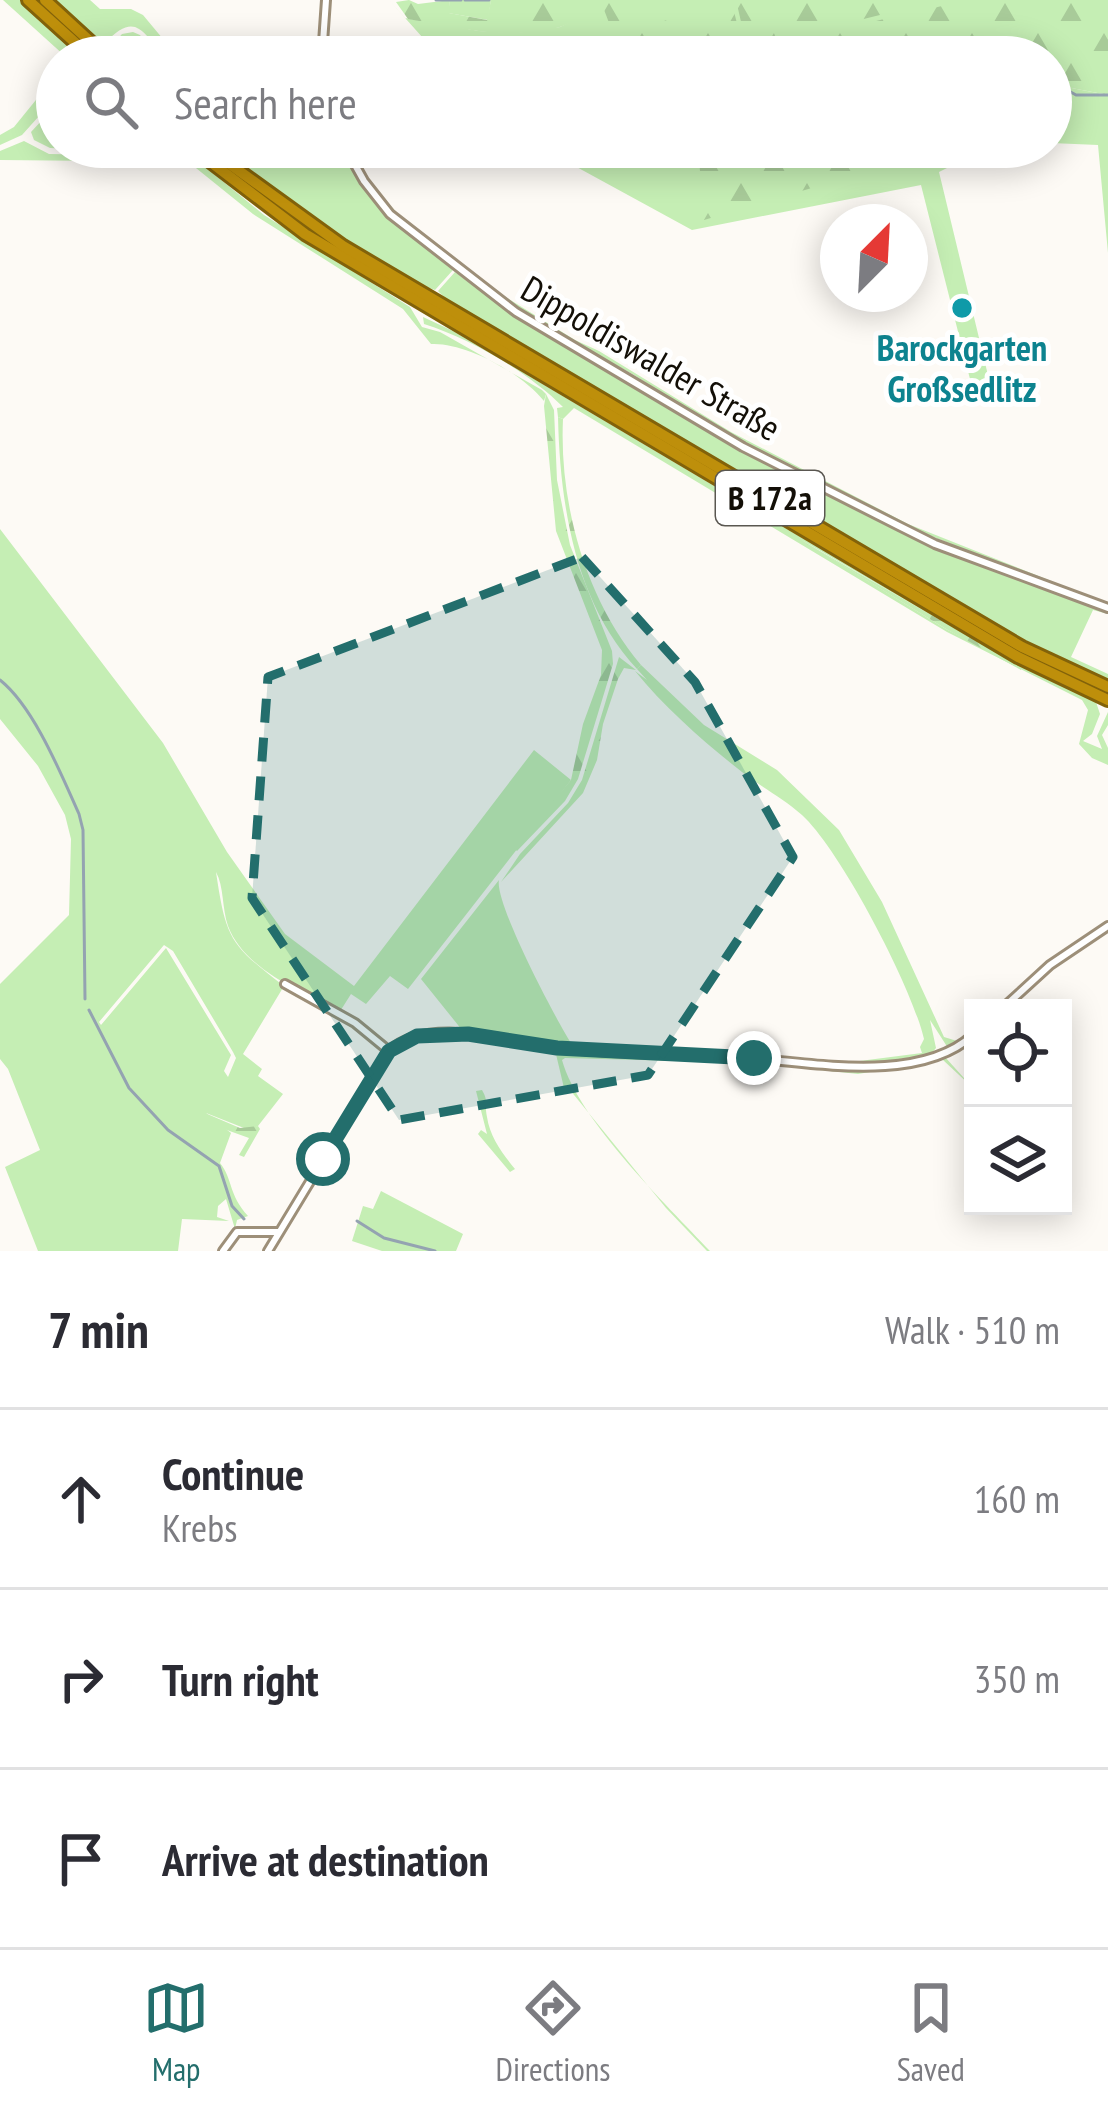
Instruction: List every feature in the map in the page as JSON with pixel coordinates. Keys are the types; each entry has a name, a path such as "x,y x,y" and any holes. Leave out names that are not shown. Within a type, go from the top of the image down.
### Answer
{"highway":[{"path":"28,0 68,36"},
{"path":"45,0 84,36"},
{"name":"B 172a","path":"218,168 304,234 1022,647 1108,687"},
{"name":"B 172a","path":"235,168 429,304 1018,657 1108,700"}],"street":[{"path":"323,36 326,0"},
{"name":"Dippoldiswalder Straße","path":"358,168 376,198 407,230 535,323 743,447 935,544 1108,608"},
{"path":"1013,999 1050,965 1108,926"},
{"path":"285,984 356,1023 389,1051"},
{"path":"268,1251 389,1051 417,1036 468,1034 557,1048 754,1058 846,1069 948,1053 964,1042"},
{"path":"223,1251 237,1232 278,1232"}],"highlighted area":[{"path":"582,557 695,682 793,857 648,1075 399,1120 252,898 268,677"}],"green space":[{"path":"3,0 20,0 59,36 43,36"},
{"path":"55,0 90,0 100,9 131,9 143,15 160,36 147,36 131,26 113,36 95,36"},
{"path":"450,0 491,0 488,20 448,13"},
{"path":"450,0 449,13 487,20 491,0 639,0 654,17 680,25 681,36 614,36 603,7 560,27 503,33 408,19 396,2"},
{"path":"613,0 967,0 965,15 938,36 421,36 405,18 516,33 560,27"},
{"path":"715,0 731,0 740,36 687,36 686,24 704,14"},
{"path":"736,0 766,0 775,36 744,36"},
{"path":"783,0 815,0 820,20 817,31 792,36"},
{"path":"832,0 881,0 884,14 831,27"},
{"path":"964,0 1108,0 1108,95 1072,88 1072,36 899,36 894,17 942,6 956,12"},
{"path":"884,19 888,36 832,36"},
{"path":"1072,88 1108,95 1108,253 1098,145 1072,144"},
{"path":"36,100 36,119 22,135 0,145 0,135 14,127"},
{"path":"24,141 36,147 36,160 0,160 0,151"},
{"path":"196,168 207,168 264,215 410,307 422,327 489,360 460,348 431,344 403,309 253,214"},
{"path":"244,168 353,168 390,215 453,270 435,290 421,285 289,204"},
{"path":"360,168 410,226 496,291 731,432 908,524 1081,593 1081,597 897,522 729,436 634,375 519,311 392,212"},
{"name":"Barockgarten Großsedlitz","path":"578,168 947,168 939,172 993,396 972,387 921,185 692,230"},
{"path":"700,168 811,168 815,187 704,220"},
{"path":"825,168 857,168 829,182"},
{"path":"455,272 580,355 756,452 951,551 1108,611 1093,610 1071,657 1108,674 1108,681 1023,641 448,301 438,291"},
{"path":"423,317 453,331 947,624 1096,702 1100,714 1092,734 1083,741 1102,749 1097,736 1108,712 1102,735 1108,765 1092,758 1079,744 1088,710 1082,700 947,632 574,408 563,419 558,417 557,408 563,407 517,370 424,324","holes":["800,539 1021,667 946,629"]},
{"path":"510,372 542,390 544,401 534,390"},
{"path":"546,394 554,410 557,480 570,545 613,664 578,779 565,801 517,851 514,848 571,780 583,724 601,675 602,650 556,531"},
{"path":"558,417 563,419 566,484 580,550 605,611 641,665 637,669 616,643 585,583 562,484"},
{"path":"0,529 163,743 227,852 285,934 354,986 534,750 571,780 408,989 390,976 366,1004 351,994 339,1013 264,970 284,986 243,1054 262,1069 258,1076 283,1094 258,1126 249,1130 206,1113 231,1133 220,1163 248,1216 237,1220 235,1229 226,1199 218,1206 217,1217 229,1221 182,1219 178,1251 38,1251 5,1167 40,1150 0,1059 0,984 69,915 71,839 65,815 38,766 0,719","holes":["216,872 228,926 255,963 241,950 228,927","164,945 173,951 236,1058 228,1077 224,1071 231,1055 166,948 101,1025 99,1022"]},
{"path":"799,539 1022,667 1021,670 946,629"},
{"path":"619,657 636,670 624,668 618,679 597,760 583,793 501,882 582,780"},
{"path":"641,665 704,725 777,770 839,830 882,902 944,1037 964,1038 948,1048 930,1020 936,1048 930,1055 846,1066 555,1046 462,1030 421,979 499,880 515,935 571,1043 753,1053 844,1063 922,1053 924,1039 917,1016 890,955 855,888 818,833 795,809 686,724 637,669"},
{"path":"555,1050 847,1068 945,1057 964,1078 943,1060 858,1074 754,1063 565,1058 571,1084 591,1116 564,1088"},
{"path":"482,1090 491,1131 515,1169 510,1172 478,1134 481,1130 487,1134 476,1091"},
{"path":"205,1113 240,1128 258,1126 244,1157 239,1155 249,1138 224,1129 217,1134 201,1126"},
{"path":"646,1183 710,1251 666,1208"},
{"path":"381,1191 463,1234 456,1251 382,1251 352,1241 363,1206 373,1209"}],"waterway":[{"path":"436,0 461,0"},
{"path":"465,0 489,0"},
{"path":"1072,93 1108,95"},
{"path":"0,680 35,724 79,814 85,999"},
{"path":"89,1010 129,1088 168,1130 219,1166 232,1206 244,1219"},
{"path":"357,1221 384,1238 435,1251"}],"place":[{"name":"Barockgarten Großsedlitz","path":"962,308"}],"route":[{"path":"323,1159 389,1051 417,1036 468,1034 557,1048 754,1058"}]}
